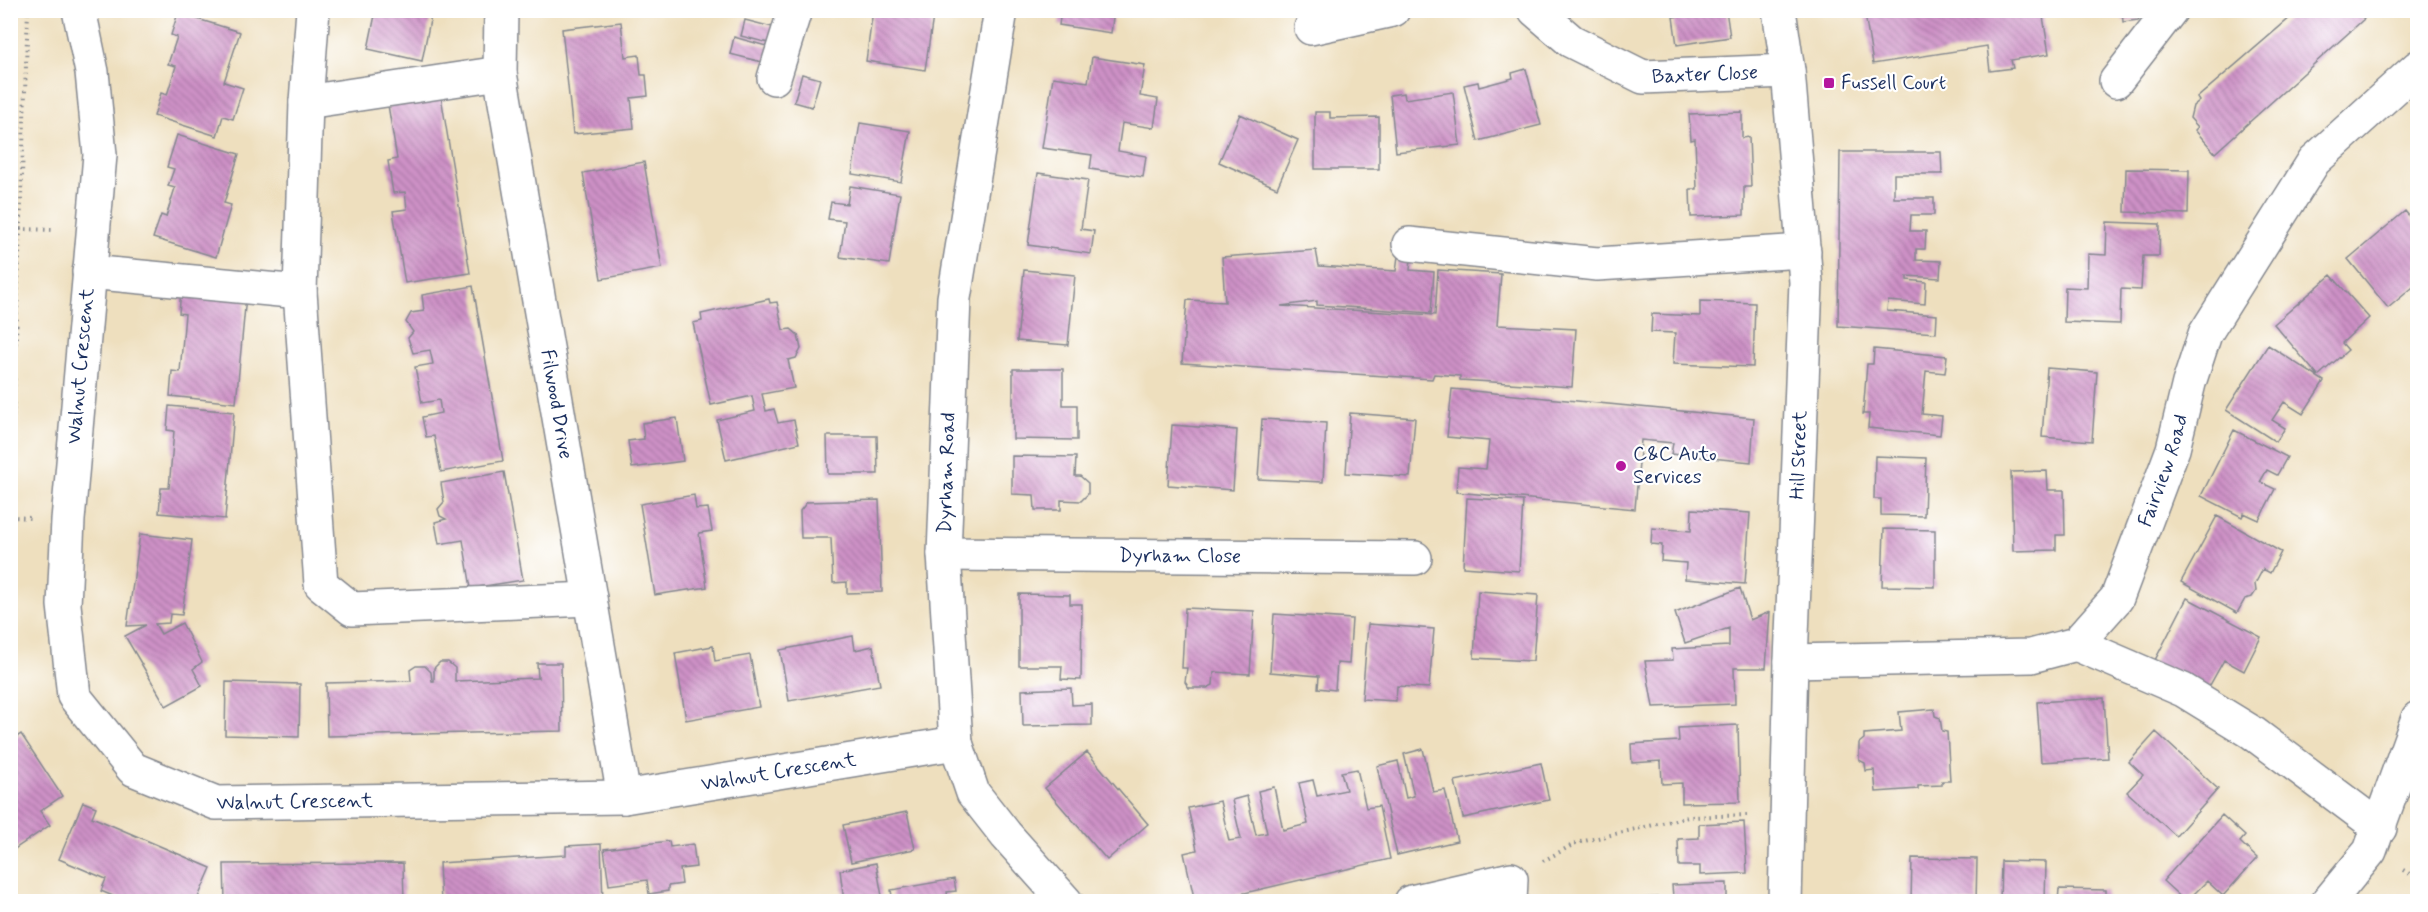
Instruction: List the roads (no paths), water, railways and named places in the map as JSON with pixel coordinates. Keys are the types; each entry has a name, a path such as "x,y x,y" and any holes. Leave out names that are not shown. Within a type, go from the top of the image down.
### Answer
{"street":[{"name":"Walnut Crescent","path":"79,10 92,72 100,155 68,520 64,605 74,696 133,770 216,803 624,797 956,743"},
{"path":"313,10 306,102 300,292 321,584 352,609 590,599"},
{"name":"Filwood Drive","path":"501,10 500,74 624,797"},
{"path":"774,78 795,10"},
{"name":"Dyrham Road","path":"1002,10 954,298 944,554 956,743 973,793 1006,835 1066,902"},
{"path":"1311,28 1393,10"},
{"name":"Baxter Close","path":"1535,10 1570,41 1643,77 1788,70"},
{"name":"Hill Street","path":"1779,10 1788,70 1806,282 1791,661 1785,902"},
{"path":"2116,81 2171,10"},
{"name":"Fairview Road","path":"2076,644 2117,598 2173,449 2189,383 2205,334 2314,161 2418,67"},
{"path":"306,102 500,74"},
{"path":"1409,244 1598,264 1804,251"},
{"path":"89,272 300,292"},
{"name":"Dyrham Close","path":"944,554 1415,558"},
{"path":"1791,661 2031,656 2076,644 2193,696 2253,733 2380,828"},
{"path":"2328,902 2370,851 2418,717"},
{"path":"1411,902 1510,890"}],"place":[{"name":"Fussell Court","path":"1829,83"},
{"name":"C&C Auto Services","path":"1621,466"}]}
